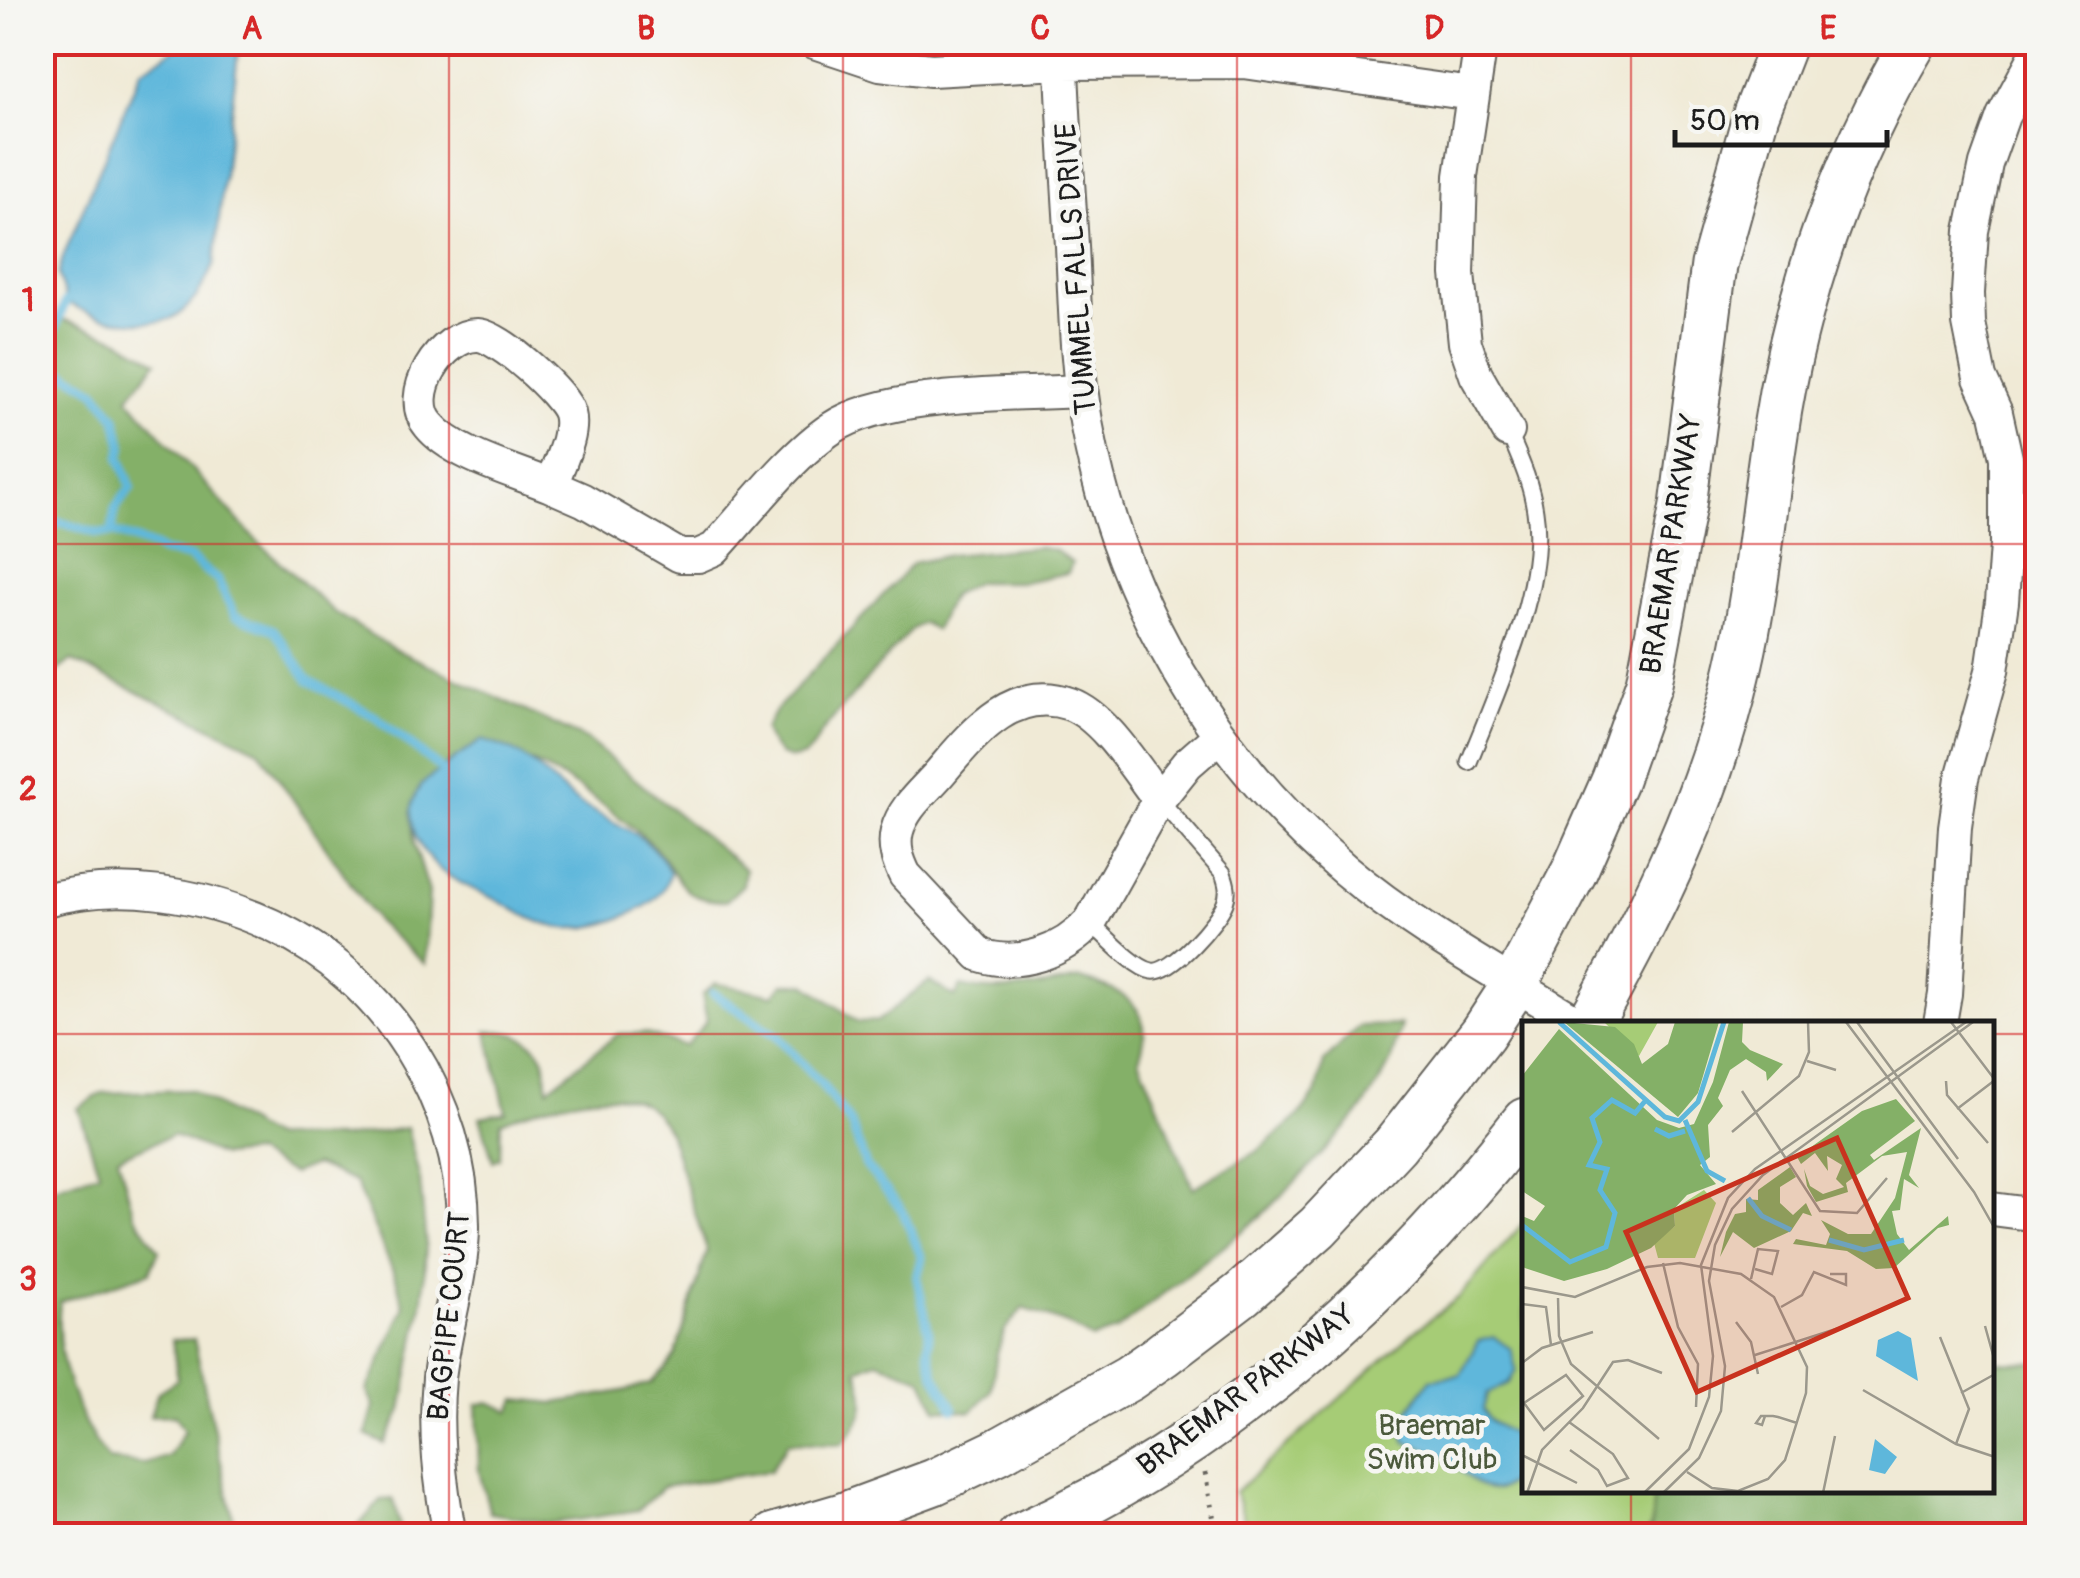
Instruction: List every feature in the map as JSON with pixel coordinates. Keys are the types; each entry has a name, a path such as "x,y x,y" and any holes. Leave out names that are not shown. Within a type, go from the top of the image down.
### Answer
{"street":[{"path":"814,42 880,64 930,70 1062,53 1244,62 1472,94"},
{"path":"1482,42 1458,218 1458,274 1464,326 1476,374 1508,430"},
{"name":"BRAEMAR PARKWAY","path":"774,1536 934,1482 997,1452 1129,1378 1162,1355 1242,1294 1318,1227 1395,1145 1442,1087 1515,984 1574,872 1615,779 1649,683 1683,506 1714,266 1756,114 1784,42"},
{"path":"1591,1021 1669,872 1704,781 1739,670 1754,594 1775,430 1804,300 1856,154 1914,42"},
{"path":"1940,1021 1955,826 1962,778 1992,671 2006,545 2006,458 1996,413 1980,378 1969,323 1972,231 1986,164 2003,116 2038,51"},
{"name":"TUMMEL FALLS DRIVE","path":"1062,53 1081,391 1104,499 1126,567 1154,631 1219,736 1287,816 1344,869 1406,917 1575,1021"},
{"path":"551,486 570,431 569,413 560,397 497,340 478,335 462,338 448,348 424,377 418,393 420,410 428,425 450,444 598,508 680,556 698,556 714,549 812,444 863,412 896,403 1081,391"},
{"path":"1159,799 1085,711 1053,700 1030,701 1005,709 983,724 907,810 895,842 905,875 980,955 995,960 1040,955 1075,938 1090,922 1159,799 1187,764 1219,736"},
{"name":"BAGPIPE COURT","path":"42,901 109,890 156,892 202,900 246,914 288,933 350,976 406,1041 431,1087 450,1136 462,1187 458,1287 440,1375 436,1431 450,1536"},
{"name":"BRAEMAR PARKWAY","path":"1020,1536 1117,1486 1196,1436 1283,1371 1396,1272 1522,1125"},
{"path":"1995,1209 2038,1216"}],"lane":[{"path":"1469,762 1509,660 1537,546 1536,513 1528,480 1508,430"},
{"path":"1090,922 1140,966 1159,972 1172,968 1221,910 1228,887 1223,872 1159,799"}],"path":[{"path":"1196,1436 1217,1536"}],"green space":[{"path":"43,312 116,338 157,361 128,398 255,539 334,612 394,649 586,739 745,869 743,885 726,901 689,892 652,844 610,810 548,770 482,740 420,787 411,814 414,843 429,892 425,964 377,922 259,750 72,661 43,680"},
{"path":"1037,547 1055,550 1072,563 1068,573 1023,582 977,582 951,596 935,630 923,623 912,629 844,705 807,754 789,758 774,748 765,729 775,711 913,563 949,555"},
{"path":"1080,979 1123,996 1140,1015 1144,1027 1139,1059 1193,1188 1259,1150 1299,1116 1317,1091 1324,1062 1359,1026 1401,1025 1390,1063 1361,1111 1260,1217 1116,1331 1092,1339 1067,1324 1023,1308 1005,1330 991,1390 972,1412 937,1409 922,1378 877,1361 857,1369 863,1409 857,1425 842,1444 788,1442 770,1471 663,1487 638,1510 549,1523 490,1513 479,1471 477,1405 489,1402 510,1411 517,1399 555,1403 651,1383 676,1353 707,1251 669,1132 642,1103 628,1098 591,1097 515,1116 501,1122 500,1158 493,1161 480,1117 506,1112 487,1031 511,1033 533,1044 544,1060 548,1089 618,1034 644,1033 685,1046 707,1021 702,995 715,983 774,995 783,984 806,984 858,1022 878,1021 929,981 955,997 961,986 1007,990"},
{"path":"191,1090 272,1138 342,1138 407,1128 420,1180 426,1245 423,1299 402,1410 385,1444 366,1435 374,1406 367,1391 404,1308 397,1281 355,1182 315,1165 292,1174 253,1153 222,1156 173,1135 118,1157 134,1215 159,1250 150,1272 60,1302 60,1343 69,1385 96,1443 108,1460 145,1464 169,1456 184,1431 175,1415 150,1416 158,1392 178,1379 172,1340 194,1339 237,1535 43,1535 43,1191 99,1172 78,1108 102,1093"},
{"name":"Braemar Swim Club","path":"1522,1224 1522,1493 1650,1493 1659,1510 1646,1535 1250,1536 1235,1492 1416,1330 1459,1297"},
{"path":"1995,1362 2037,1363 2037,1535 1646,1535 1651,1529 1654,1493 1995,1493"},
{"path":"393,1499 402,1535 334,1535 358,1526 381,1500"}],"water":[{"path":"186,42 239,43 214,264 203,286 178,315 153,322 104,318 66,301 58,275 63,257 141,70"},
{"path":"482,740 514,752 579,803 641,838 670,872 661,893 644,907 614,921 563,928 530,918 441,871 417,838 414,799 432,776"},
{"path":"1494,1337 1511,1349 1516,1370 1509,1383 1487,1394 1483,1409 1489,1420 1515,1436 1521,1455 1516,1474 1497,1490 1478,1484 1444,1456 1406,1442 1399,1423 1431,1379 1460,1375 1478,1341"}],"waterway":[{"path":"66,301 47,349 56,367 96,391 116,418 123,446 120,457 131,487 115,509 112,532"},
{"path":"42,533 60,522 96,533 115,533 162,552 189,557 218,581 235,616 274,630 308,680 376,717 442,770"},
{"path":"713,993 778,1037 820,1083 851,1124 866,1166 902,1210 922,1258 917,1278 929,1333 928,1350 935,1375 954,1409"}]}
